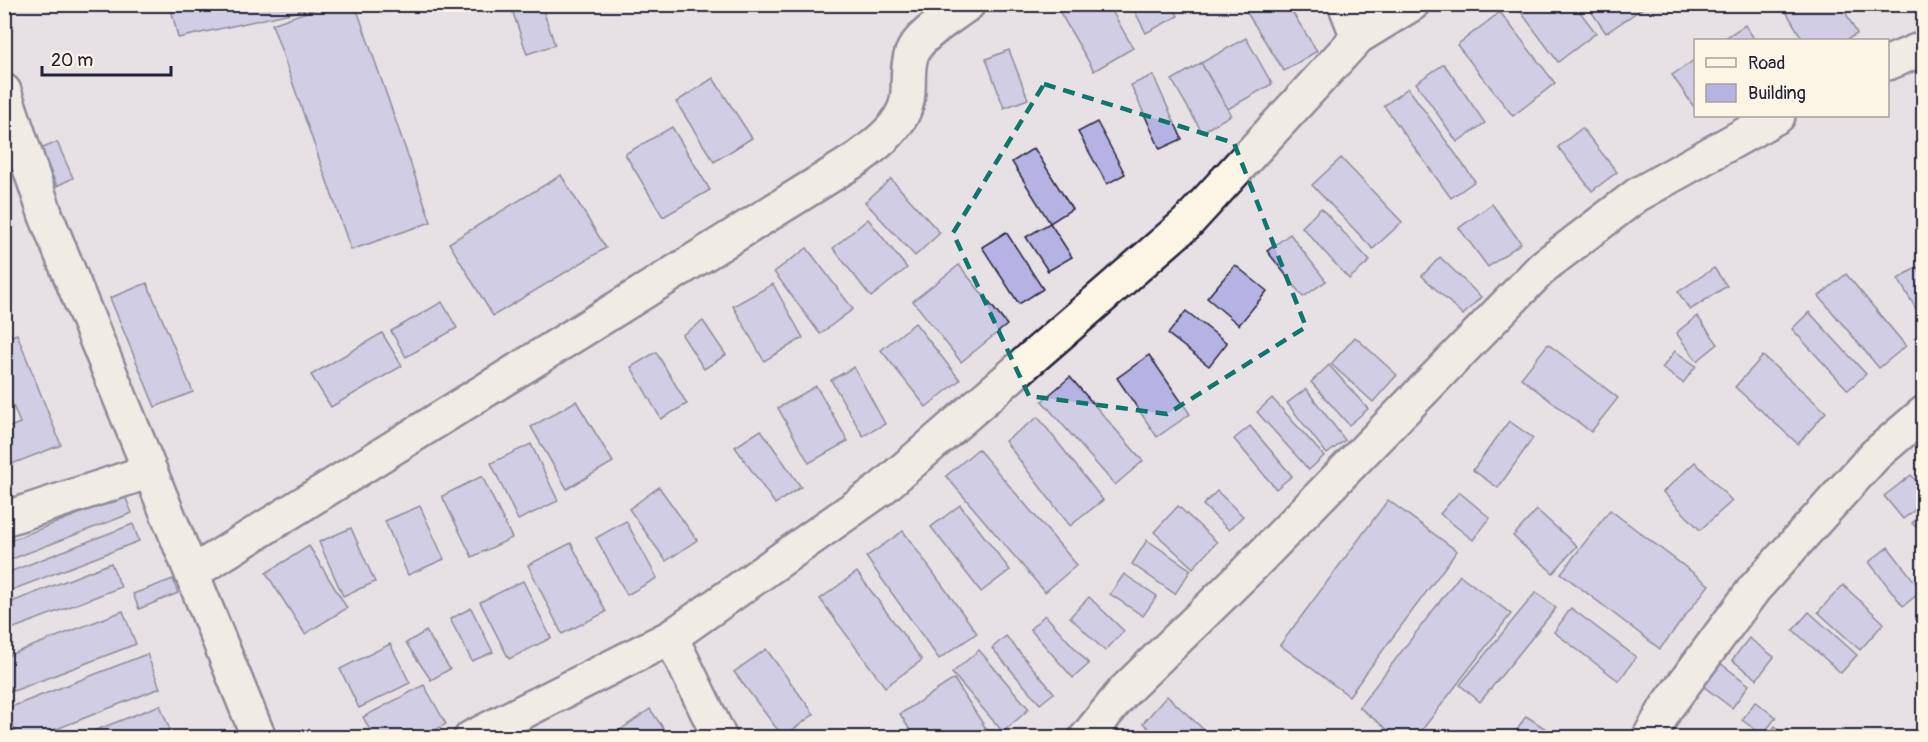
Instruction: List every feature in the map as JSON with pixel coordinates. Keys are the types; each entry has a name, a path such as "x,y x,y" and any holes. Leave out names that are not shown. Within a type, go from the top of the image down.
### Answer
{"street":[{"path":"192,573 857,159 879,142 897,122 907,102 912,53 926,35 968,4"},
{"path":"1345,4 1358,37"},
{"path":"471,738 671,638 881,489 1187,223 1358,37 1412,4"},
{"path":"1889,62 1923,48"},
{"path":"4,91 46,216 259,738"},
{"path":"1086,738 1124,690 1245,573 1544,266 1637,195 1776,117"},
{"path":"1649,738 1666,708 1754,589 1875,455 1923,413"},
{"path":"4,519 150,471"},
{"path":"671,638 720,738"}],"highlighted area":[{"path":"1044,84 1234,143 1306,327 1167,414 1029,396 953,233"}],"building":[{"path":"170,4 308,4 309,9 178,38"},
{"path":"329,4 355,4 431,222 351,250 272,24"},
{"path":"510,4 541,4 555,45 527,54"},
{"path":"1055,4 1108,4 1133,48 1094,71"},
{"path":"1131,4 1172,4 1178,16 1146,33"},
{"path":"1243,4 1287,4 1317,51 1284,71"},
{"path":"1515,4 1574,4 1596,33 1558,62"},
{"path":"1586,4 1641,4 1643,8 1606,33"},
{"path":"1794,4 1841,4 1857,34 1848,39 1802,39 1785,10"},
{"path":"1500,12 1555,83 1513,116 1457,45"},
{"path":"1745,25 1754,39 1724,39"},
{"path":"1246,38 1272,84 1228,109 1201,63"},
{"path":"1009,50 1028,99 1004,108 986,59"},
{"path":"1694,60 1694,107 1672,75"},
{"path":"1201,63 1231,115 1202,132 1172,80"},
{"path":"1444,64 1485,123 1457,142 1416,83"},
{"path":"1153,75 1182,139 1160,149 1131,85"},
{"path":"713,78 752,138 714,162 676,102"},
{"path":"1408,88 1475,181 1451,198 1384,106"},
{"path":"1097,122 1125,174 1107,184 1078,132"},
{"path":"672,127 710,190 663,217 625,154"},
{"path":"1582,128 1617,172 1592,191 1558,147"},
{"path":"57,142 73,178 57,186 41,149"},
{"path":"1034,148 1072,209 1050,223 1012,162"},
{"path":"1341,158 1402,222 1373,249 1312,185"},
{"path":"561,175 606,248 493,316 449,243"},
{"path":"891,179 940,233 915,256 865,202"},
{"path":"1492,204 1521,243 1488,267 1459,228"},
{"path":"1321,208 1370,261 1349,279 1302,227"},
{"path":"868,219 907,268 871,297 833,248"},
{"path":"1050,223 1072,257 1048,271 1026,237"},
{"path":"1006,232 1043,289 1019,304 982,247"},
{"path":"1290,234 1326,281 1303,297 1267,251"},
{"path":"807,248 853,309 820,334 774,272"},
{"path":"1440,257 1481,297 1463,315 1422,276"},
{"path":"959,265 1007,325 961,362 913,301"},
{"path":"1235,265 1267,291 1239,325 1207,298"},
{"path":"1917,267 1924,278 1924,322 1898,279"},
{"path":"1714,268 1727,286 1690,310 1678,292"},
{"path":"1846,274 1906,346 1879,368 1819,296"},
{"path":"147,283 193,392 155,407 110,298"},
{"path":"773,284 803,338 764,361 733,306"},
{"path":"442,302 457,328 406,357 391,331"},
{"path":"1186,311 1227,343 1209,366 1168,334"},
{"path":"1809,312 1866,374 1848,390 1792,329"},
{"path":"1697,316 1718,344 1697,361 1676,333"},
{"path":"703,321 726,355 704,369 682,335"},
{"path":"915,323 960,380 926,407 881,350"},
{"path":"382,333 402,366 331,407 311,375"},
{"path":"17,334 61,445 4,467 4,429 20,423 4,383 4,339"},
{"path":"1355,337 1397,375 1373,402 1331,364"},
{"path":"1548,344 1618,398 1591,432 1521,378"},
{"path":"1675,351 1696,366 1683,383 1662,368"},
{"path":"656,352 687,404 661,419 631,367"},
{"path":"1149,355 1190,414 1157,437 1117,378"},
{"path":"1763,356 1826,412 1798,444 1735,387"},
{"path":"1329,365 1368,409 1349,425 1311,382"},
{"path":"854,367 885,424 863,436 831,380"},
{"path":"1070,377 1143,461 1115,485 1042,401"},
{"path":"816,386 848,441 809,463 778,408"},
{"path":"1306,389 1345,440 1327,454 1287,403"},
{"path":"1272,398 1324,456 1309,470 1257,412"},
{"path":"576,401 613,462 567,489 531,427"},
{"path":"1038,417 1103,500 1070,526 1005,441"},
{"path":"1509,421 1533,438 1498,488 1473,470"},
{"path":"1250,426 1292,476 1276,489 1234,439"},
{"path":"761,430 801,487 775,504 735,447"},
{"path":"531,444 558,501 518,520 491,463"},
{"path":"978,449 1077,565 1045,592 946,476"},
{"path":"1695,462 1732,501 1700,530 1663,492"},
{"path":"1911,475 1924,490 1924,503 1903,519 1884,496"},
{"path":"482,476 512,538 472,557 442,496"},
{"path":"659,487 697,540 666,561 629,509"},
{"path":"1217,491 1243,516 1229,530 1203,505"},
{"path":"1459,492 1490,518 1473,540 1440,514"},
{"path":"125,496 132,513 4,562 4,543"},
{"path":"1388,500 1457,551 1349,696 1280,645"},
{"path":"960,505 1010,570 981,592 931,527"},
{"path":"420,506 444,559 408,575 385,521"},
{"path":"1178,506 1217,542 1193,568 1154,532"},
{"path":"1537,510 1577,546 1553,573 1513,536"},
{"path":"1610,510 1709,585 1660,649 1561,573"},
{"path":"1924,512 1924,535 1912,523"},
{"path":"626,521 657,578 627,595 596,538"},
{"path":"133,524 139,541 4,593 4,574"},
{"path":"351,528 375,582 343,596 319,542"},
{"path":"903,531 977,633 939,659 866,557"},
{"path":"1147,540 1191,570 1175,594 1132,564"},
{"path":"571,543 606,612 562,634 528,565"},
{"path":"309,546 347,608 305,634 266,573"},
{"path":"1888,547 1922,591 1903,606 1869,562"},
{"path":"111,563 121,587 4,632 4,605"},
{"path":"857,572 922,660 885,687 820,599"},
{"path":"1124,574 1157,596 1143,616 1110,594"},
{"path":"1460,575 1511,614 1416,738 1398,738 1359,707"},
{"path":"173,579 178,593 139,609 133,594"},
{"path":"523,581 551,638 509,659 480,602"},
{"path":"1843,585 1884,623 1860,650 1818,612"},
{"path":"1536,592 1556,608 1480,702 1460,685"},
{"path":"1089,597 1124,631 1105,651 1070,617"},
{"path":"471,608 493,652 472,661 450,619"},
{"path":"1571,608 1636,657 1619,681 1554,632"},
{"path":"123,611 136,644 11,692 4,677 4,657"},
{"path":"1809,612 1857,655 1841,673 1793,630"},
{"path":"1045,615 1089,664 1073,678 1030,629"},
{"path":"426,631 450,669 431,680 406,643"},
{"path":"1006,636 1054,693 1040,704 992,648"},
{"path":"1749,638 1774,657 1757,679 1732,660"},
{"path":"390,644 410,683 359,708 340,669"},
{"path":"766,649 814,714 783,737 734,672"},
{"path":"979,650 1029,709 1003,732 952,673"},
{"path":"147,654 160,688 34,738 18,738 6,709"},
{"path":"1720,663 1749,685 1732,708 1703,686"},
{"path":"954,679 992,738 915,738 900,714"},
{"path":"424,685 446,724 421,738 374,738 363,717"},
{"path":"1167,696 1213,738 1159,738 1143,723"},
{"path":"1755,702 1776,717 1763,735 1742,720"},
{"path":"160,705 170,730 149,738 87,738 86,734"},
{"path":"650,709 666,732 659,738 610,737"},
{"path":"1526,716 1560,738 1512,738"},
{"path":"1775,726 1787,737 1787,738 1766,738"}]}
